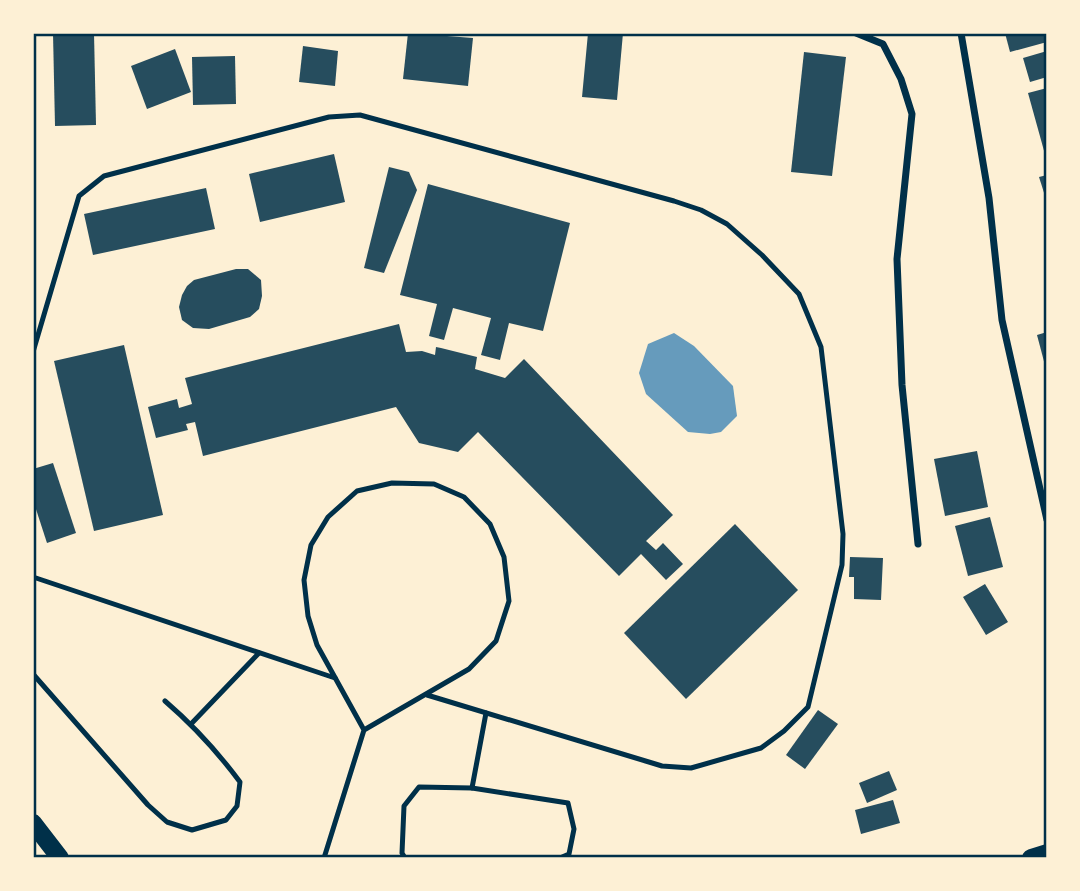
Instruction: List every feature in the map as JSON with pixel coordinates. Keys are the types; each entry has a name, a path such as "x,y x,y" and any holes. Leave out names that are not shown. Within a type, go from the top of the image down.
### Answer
{"main road":[{"path":"33,823 60,858"},
{"path":"1031,858 1047,853"}],"street":[{"path":"856,33 883,44 901,79 912,114 897,259 902,385 918,544"},
{"path":"961,33 989,198 1003,320 1047,520"}],"lane":[{"path":"33,352 79,196 93,183 104,176 329,117 360,115 674,201 701,210 727,224 762,254 799,294 821,347 843,534 842,565 808,707 784,731 761,748 691,768 662,766 427,695"},
{"path":"324,858 364,730 469,669 496,641 509,601 504,557 490,524 464,497 434,484 392,483 357,491 328,517 312,545 304,580 308,616 317,645 364,730"},
{"path":"33,577 335,678"},
{"path":"191,724 259,653"},
{"path":"33,674 148,805 167,822 192,830 226,820 237,806 240,782 218,752 165,701"},
{"path":"472,788 486,713"},
{"path":"405,858 402,853 404,806 419,788 472,788 568,803 574,829 569,854 560,858"}],"water":[{"path":"674,333 694,346 733,386 737,416 721,432 688,432 646,394 639,373 648,344"}],"building":[{"path":"53,33 94,33 96,125 55,126"},
{"path":"408,33 473,38 468,86 403,79"},
{"path":"588,33 623,33 617,100 582,97"},
{"path":"1005,33 1047,33 1047,42 1010,52"},
{"path":"303,46 338,51 335,86 299,82"},
{"path":"175,49 191,92 147,109 131,66"},
{"path":"1047,51 1047,77 1030,82 1023,58"},
{"path":"804,52 846,57 832,176 791,172"},
{"path":"235,56 236,104 193,105 192,57"},
{"path":"1047,88 1047,158 1046,158 1028,93"},
{"path":"334,154 345,202 260,222 249,174"},
{"path":"389,167 409,172 417,190 384,273 364,268"},
{"path":"1047,175 1047,199 1046,199 1039,177"},
{"path":"428,184 570,223 543,331 509,323 500,360 481,355 491,318 453,308 444,340 429,336 437,304 400,295"},
{"path":"206,188 215,229 93,255 84,214"},
{"path":"236,269 248,269 261,280 259,309 250,317 209,329 193,328 182,320 179,307 187,286 194,280"},
{"path":"399,324 406,352 422,351 435,355 436,347 477,357 475,369 505,378 524,359 673,515 646,541 656,550 663,543 683,564 666,580 641,554 619,576 478,432 458,452 419,443 396,407 203,456 195,422 186,424 188,430 156,438 148,407 177,399 179,408 192,404 185,378"},
{"path":"1047,332 1047,369 1046,369 1037,335"},
{"path":"124,345 163,515 94,531 54,361"},
{"path":"977,451 988,507 945,516 934,459"},
{"path":"53,463 76,533 47,543 33,500 33,469"},
{"path":"990,517 1003,567 968,576 955,526"},
{"path":"735,524 798,590 686,699 624,633"},
{"path":"850,557 883,558 881,600 854,599 854,577 849,577"},
{"path":"985,584 1008,622 986,635 963,597"},
{"path":"818,710 838,724 805,769 786,755"},
{"path":"889,771 897,790 867,803 859,783"},
{"path":"893,800 900,823 861,834 855,810"}]}
